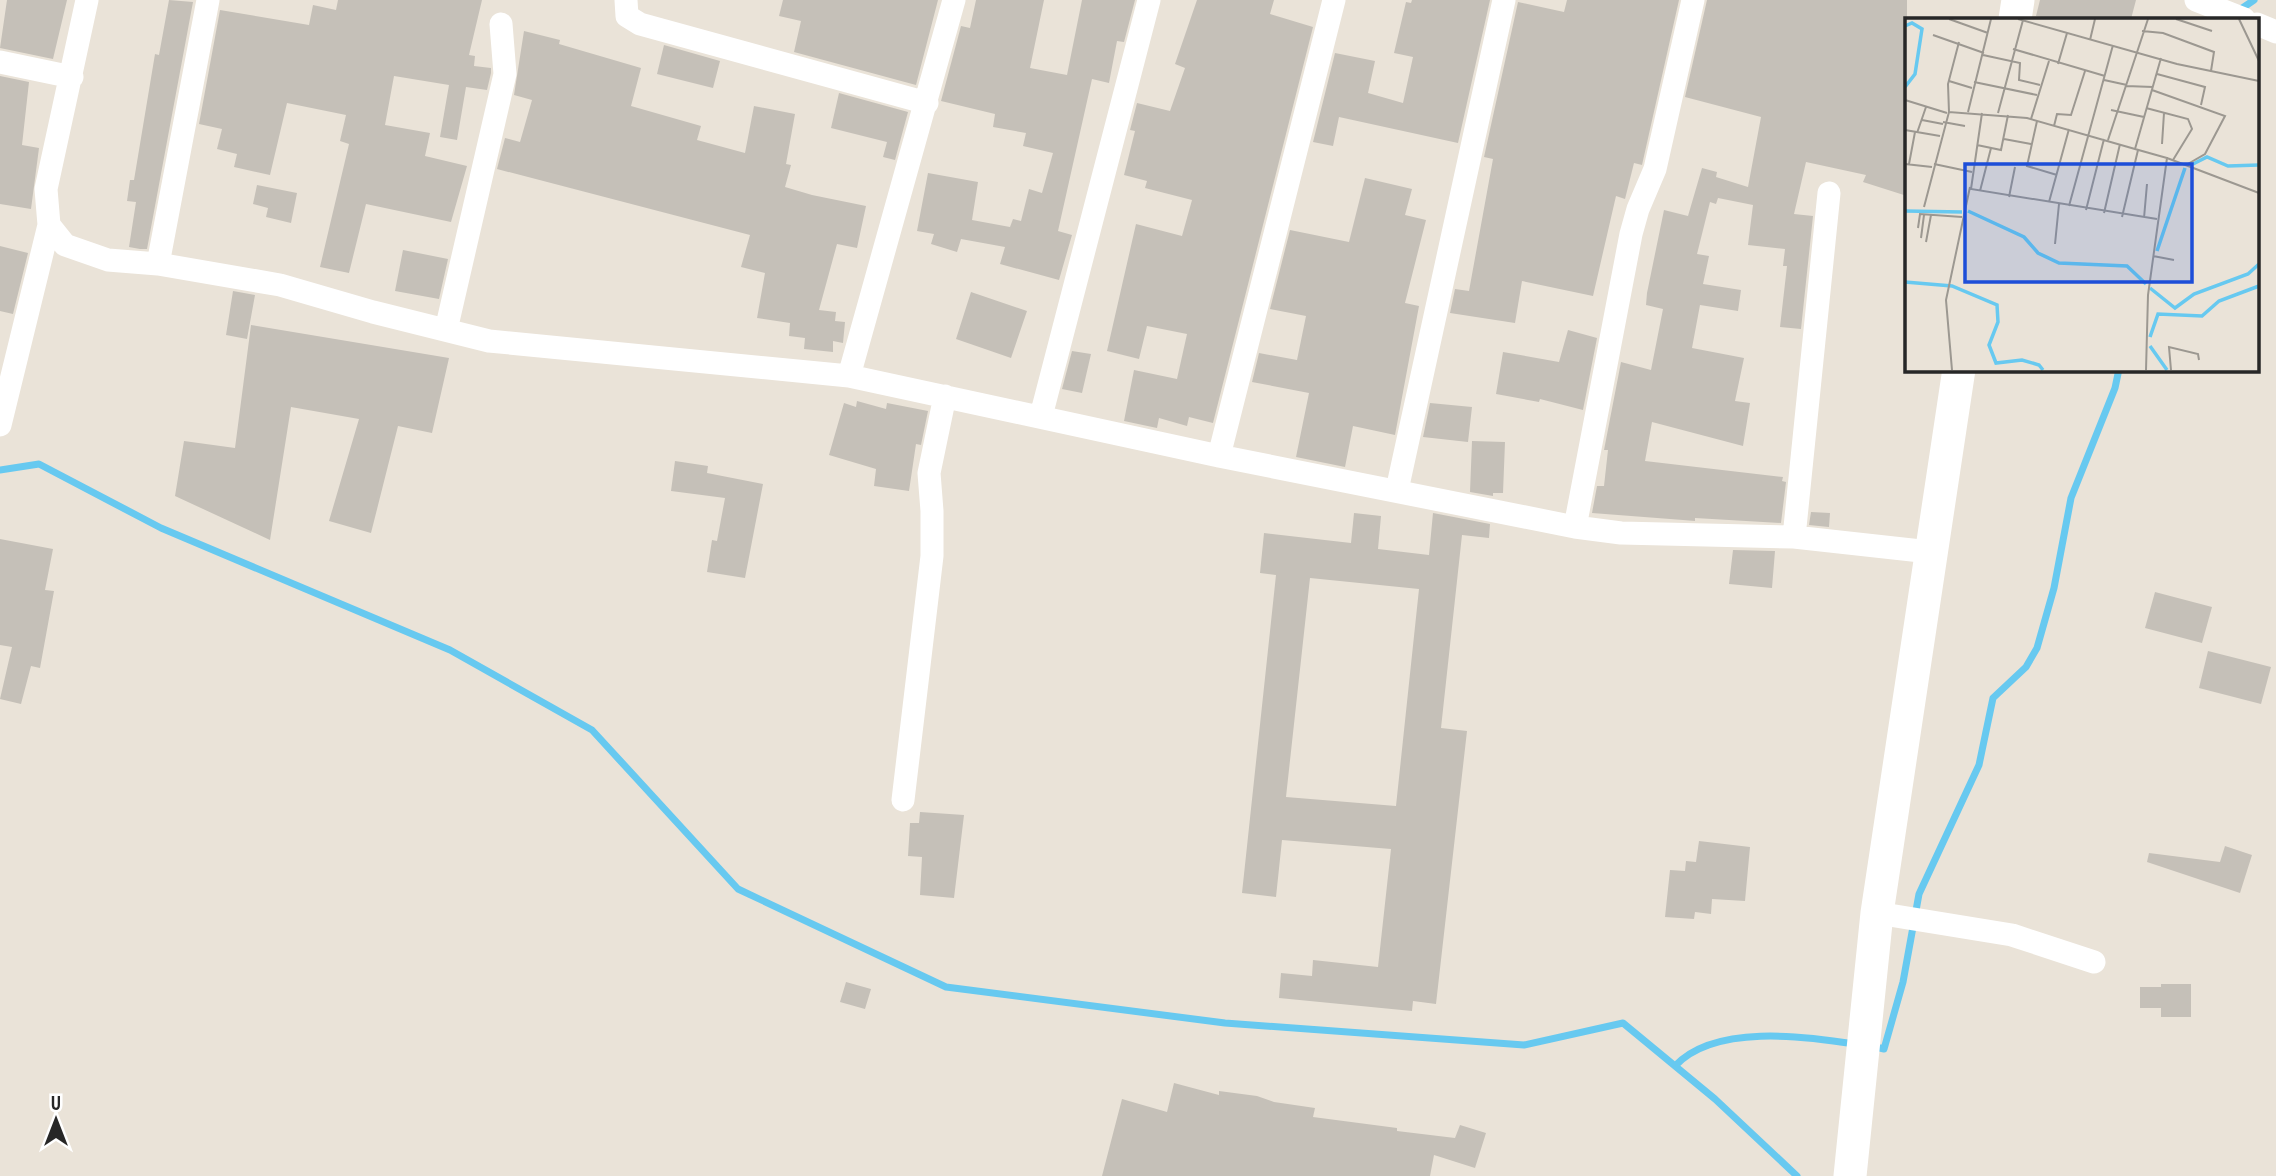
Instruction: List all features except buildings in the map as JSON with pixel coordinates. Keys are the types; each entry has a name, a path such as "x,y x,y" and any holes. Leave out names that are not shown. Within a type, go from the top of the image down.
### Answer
{"main road":[{"path":"2015,18 2018,0"},
{"path":"1850,1176 1877,914 1959,371"}],"street":[{"path":"0,425 49,225 46,209 49,168 72,77 87,0"},
{"path":"626,0 627,16 640,24 774,64 927,103"},
{"path":"849,376 954,0"},
{"path":"1041,416 1149,0"},
{"path":"1219,456 1334,0"},
{"path":"1397,490 1504,0"},
{"path":"1575,527 1631,234 1638,209 1656,169 1693,0"},
{"path":"2196,0 2224,4 2243,18"},
{"path":"158,264 206,1"},
{"path":"446,331 505,74 501,24"},
{"path":"2258,24 2276,32"},
{"path":"0,62 72,77"},
{"path":"1794,537 1829,193"},
{"path":"49,225 65,245 108,260 158,264 280,285 489,341 849,376 1219,456 1575,527 1621,533 1794,537 1930,552"},
{"path":"903,800 932,556 929,473 945,396"},
{"path":"1877,914 2011,935 2094,962"}],"waterway":[{"path":"2238,11 2254,0"},
{"path":"1871,1046 1884,1049 1903,982 1919,894 1979,765 1993,698 2026,667 2037,648 2054,588 2071,498 2115,388 2119,371"},
{"path":"0,470 39,464 161,528 450,650 592,730 738,889 946,987 1225,1023 1524,1045 1623,1023 1715,1099 1797,1176"},
{"path":"1675,1066 1692,1053 1736,1038 1786,1036 1855,1044"}]}
